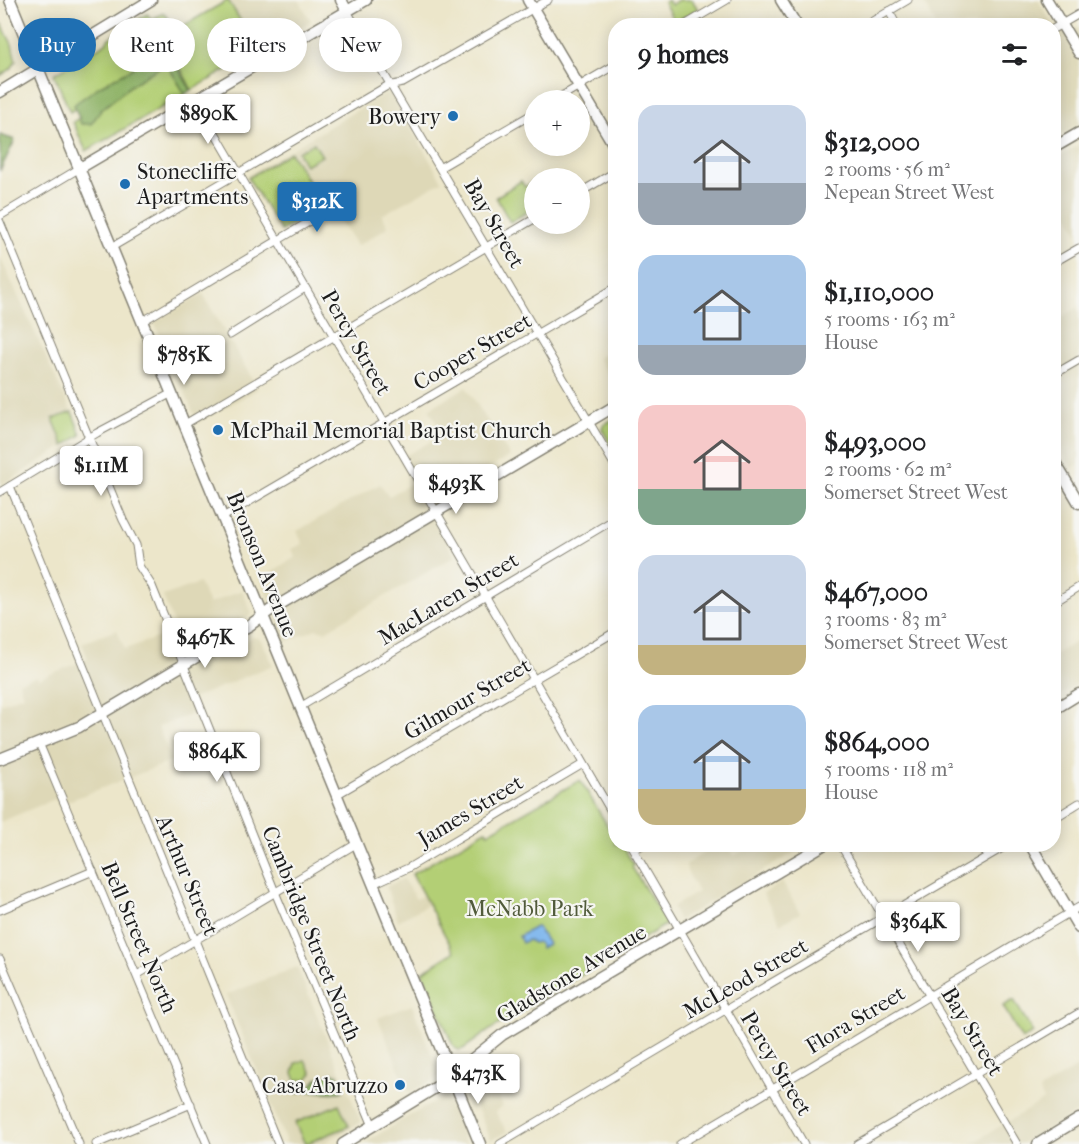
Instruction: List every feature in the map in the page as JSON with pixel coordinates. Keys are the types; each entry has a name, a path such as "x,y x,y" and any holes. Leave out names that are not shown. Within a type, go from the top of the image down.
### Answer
{"main road":[{"name":"Bronson Avenue","path":"9,0 18,22"},
{"path":"96,34 151,0"},
{"name":"Bay Street","path":"341,0 347,11"},
{"path":"80,168 366,0"},
{"path":"781,0 792,18"},
{"path":"1047,0 1054,18"},
{"path":"530,4 608,135"},
{"path":"1061,32 1079,53"},
{"path":"0,92 35,72"},
{"name":"Bronson Avenue","path":"39,72 480,1144"},
{"path":"1061,143 1079,133"},
{"path":"0,759 79,727 435,511 608,410"},
{"path":"1061,473 1079,503"},
{"path":"1061,705 1079,694"},
{"name":"Gladstone Avenue","path":"343,1144 451,1076 498,1038 812,852"},
{"path":"1034,852 1074,910 1079,928"},
{"path":"1038,1144 1079,1119"}],"street":[{"path":"112,247 387,86 404,83 530,4 548,0"},
{"path":"697,18 727,0"},
{"path":"877,18 908,0"},
{"name":"Bay Street","path":"347,11 441,167 608,455"},
{"path":"889,11 893,18"},
{"path":"1061,25 1079,14"},
{"path":"572,90 608,69"},
{"name":"Percy Street","path":"196,100 608,806"},
{"path":"441,167 524,119"},
{"path":"0,216 80,168"},
{"path":"590,187 608,176"},
{"path":"143,321 342,202"},
{"name":"Cambridge Street North","path":"0,222 123,519 136,545 139,566 152,586 154,596 275,892 373,1126"},
{"path":"185,424 524,225"},
{"path":"1061,258 1079,248"},
{"path":"230,335 305,288"},
{"name":"Cooper Street","path":"223,517 608,292"},
{"path":"1061,370 1079,360"},
{"path":"0,492 89,438 172,393"},
{"name":"Arthur Street","path":"10,486 278,1144"},
{"name":"MacLaren Street","path":"300,707 608,523"},
{"path":"1061,598 1079,587"},
{"name":"Gilmour Street","path":"336,795 608,636"},
{"name":"Bell Street North","path":"39,743 207,1144"},
{"name":"James Street","path":"373,884 408,868 583,764"},
{"path":"1061,814 1079,803"},
{"path":"137,975 356,844"},
{"name":"Percy Street","path":"635,852 804,1144"},
{"name":"Bay Street","path":"845,852 1017,1144"},
{"name":"McLeod Street","path":"500,1144 996,852"},
{"path":"0,910 93,871"},
{"name":"Flora Street","path":"680,1144 1074,910"},
{"path":"0,959 79,1144"},
{"path":"857,1144 1079,1013"},
{"path":"96,1144 191,1104"}],"shaded area":[{"path":"229,0 299,0 311,21 307,23 307,18 240,18"},
{"path":"922,0 1038,0 1049,18 932,18"},
{"path":"1079,27 1079,124 1061,134 1061,34"},
{"path":"389,91 442,181 382,215 388,227 357,246 329,204 280,233 247,176"},
{"path":"1079,145 1079,234 1061,203 1061,156"},
{"path":"0,257 82,435 0,486"},
{"path":"203,294 258,389 198,423 154,322"},
{"path":"1077,308 1079,312 1079,464 1072,468 1061,449 1061,317"},
{"path":"608,352 608,374 598,358"},
{"path":"466,387 510,456 425,507 455,556 325,631 316,629 285,642 261,578 296,557 292,549 303,544 297,531 380,484 389,496 412,483 399,459 443,435 429,409"},
{"path":"199,583 209,604 242,590 252,614 203,644 211,661 252,637 262,641 273,665 189,700 194,713 158,727 172,761 58,805 55,799 0,822 0,704 23,695 19,682 37,676 38,679 88,659 82,643 117,630 125,649 176,631 163,596"},
{"path":"1079,640 1079,683 1061,694 1061,651"},
{"path":"706,852 731,852 734,856 741,852 795,852 679,920 672,907 698,892 687,871 686,864"},
{"path":"403,879 416,899 424,895 429,904 398,921 387,886"},
{"path":"782,882 800,913 780,924 763,894"},
{"path":"297,967 360,1120 360,1123 322,1144 287,1144 226,995"},
{"path":"412,1005 440,1076 409,1093 378,1018"},
{"path":"1079,1066 1079,1111 1021,1144 971,1144 1044,1100 1039,1090"},
{"path":"496,1092 503,1106 495,1111 507,1132 491,1140 475,1103"},
{"path":"446,1096 466,1144 363,1144 402,1120"}],"green space":[{"path":"228,0 239,18 207,18 207,72 223,72 192,90 183,72 195,72 195,19"},
{"path":"668,0 671,5 678,0 692,0 698,9 682,18 673,18 664,3"},
{"path":"164,13 168,18 154,18"},
{"path":"0,21 12,44 16,61 11,69 0,76"},
{"path":"108,40 108,72 136,72 70,112 54,74 57,72 96,72 96,49"},
{"path":"126,72 152,72 102,109 91,124 81,124 74,105 100,86"},
{"path":"150,72 172,72 185,94 86,151 73,122"},
{"path":"172,72 181,72 191,90 185,94"},
{"path":"0,135 15,140 0,171"},
{"path":"314,143 322,156 305,165 298,152"},
{"path":"290,152 323,205 281,231 248,178"},
{"path":"521,181 524,186 524,214 510,222 496,197"},
{"path":"72,412 81,435 64,446 53,419"},
{"path":"608,422 608,440 602,429 603,425"},
{"name":"McNabb Park","path":"580,780 608,827 608,852 626,852 634,865 632,867 667,924 459,1050 454,1048 422,972 454,952 412,874 486,830 488,833"},
{"path":"1014,1000 1033,1033 1022,1039 1003,1006"},
{"path":"305,1060 312,1073 307,1079 296,1080 293,1073 296,1063"},
{"path":"333,1073 338,1075 343,1091 298,1093 292,1089 297,1086 310,1087 317,1079"},
{"path":"339,1104 349,1126 305,1144 295,1123"}],"water":[{"path":"537,926 548,944 541,948 538,942 533,943 528,940 522,943 519,936"}],"place":[{"name":"Bowery","path":"453,116"},
{"name":"Stonecliffe Apartments","path":"125,184"},
{"name":"McPhail Memorial Baptist Church","path":"218,430"},
{"name":"Casa Abruzzo","path":"400,1085"}]}
